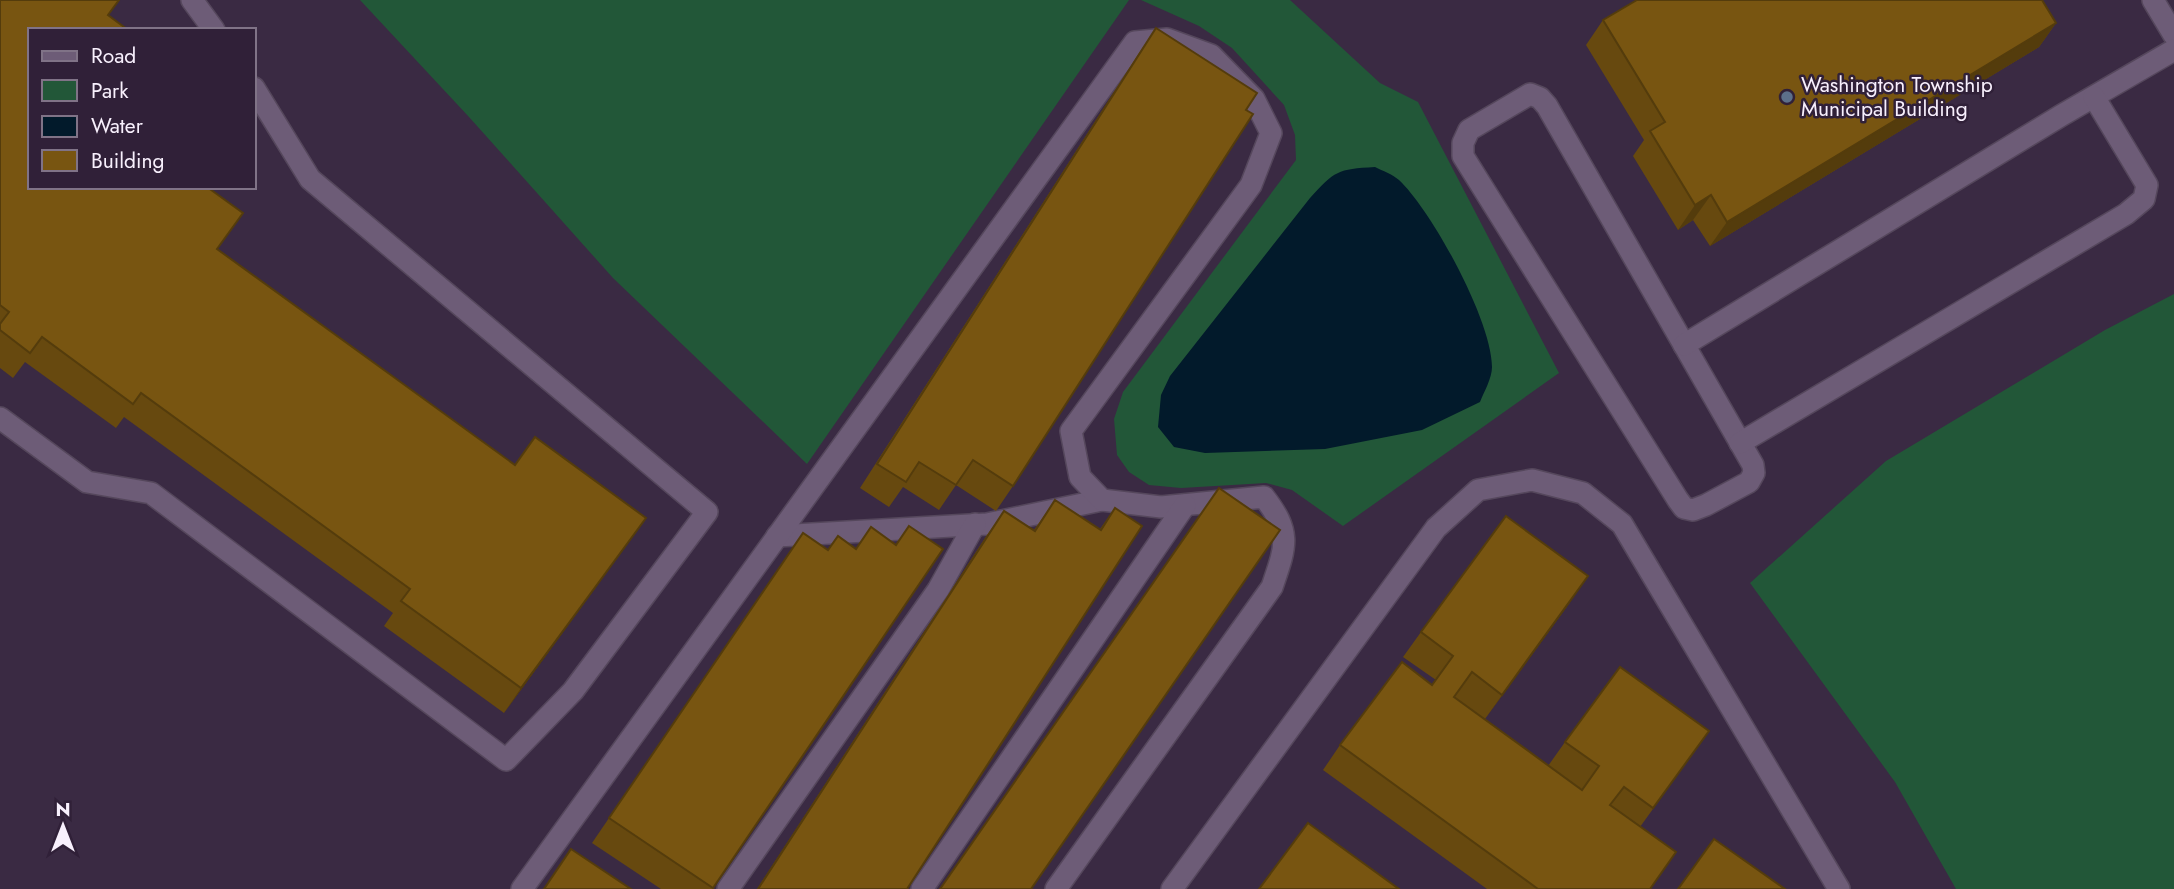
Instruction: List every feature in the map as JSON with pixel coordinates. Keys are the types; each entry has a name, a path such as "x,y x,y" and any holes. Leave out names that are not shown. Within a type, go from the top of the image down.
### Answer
{"lane":[{"path":"192,0 213,28"},
{"path":"2153,0 2174,35"},
{"path":"522,889 557,852 777,536 1135,42 1167,39 1211,55 1254,99 1271,133 1251,185 1071,431 1080,477 1102,500"},
{"path":"1684,345 2174,50"},
{"path":"0,418 87,482 151,493 506,760 573,691 707,512 310,179 256,91"},
{"path":"1531,94 1547,106 1684,345 1753,466 1754,474 1749,482 1693,510 1684,508 1463,156 1463,142 1469,130 1531,94"},
{"path":"1740,443 2126,214 2144,200 2147,185 2094,97"},
{"path":"1172,889 1436,528 1478,489 1532,480 1583,493 1622,524 1839,889"},
{"path":"777,536 975,524 1102,500 1161,508 1264,497 1280,517 1285,550 1272,587 1056,889"},
{"path":"922,889 1185,505"},
{"path":"728,889 938,590 975,524"}],"green space":[{"path":"360,0 1129,0 807,464 613,278"},
{"path":"1141,0 1290,0 1380,83 1418,102 1559,373 1343,526 1292,490 1266,483 1181,488 1149,485 1129,472 1117,455 1114,419 1123,392 1296,160 1295,135 1284,105 1232,48 1199,26"},
{"path":"2174,294 2174,889 1956,889 1895,782 1750,583 1886,461 2105,330"}],"water":[{"path":"1375,167 1396,178 1412,195 1443,241 1471,296 1482,323 1492,367 1480,402 1422,430 1325,449 1205,453 1174,447 1158,427 1161,395 1170,376 1318,189 1338,173"}],"building":[{"path":"0,0 119,0 108,15 125,28 28,28 28,189 210,189 243,213 217,249 515,465 535,437 646,518 521,688 401,601 410,589 141,393 133,404 42,337 30,353 0,330 0,324 9,312 0,305"},
{"name":"Washington Township Municipal Building","path":"1637,0 2042,0 2056,23 1727,222 1711,195 1695,205 1650,131 1665,122 1603,20"},
{"path":"1156,28 1257,93 1246,110 1253,114 1013,486 973,460 956,485 919,462 906,482 877,464"},
{"path":"1219,488 1280,530 1031,889 940,889"},
{"path":"1055,500 1101,530 1115,508 1142,526 907,889 758,889 1004,511 1035,531"},
{"path":"1506,516 1588,576 1502,695 1472,672 1454,697 1582,790 1599,766 1565,742 1620,667 1709,731 1653,808 1624,787 1610,805 1676,852 1650,889 1538,889 1340,745 1402,662 1432,685 1453,656 1421,632"},
{"path":"909,526 943,549 713,888 609,818 803,533 828,550 838,536 856,549 871,527 896,545"},
{"path":"1308,823 1399,889 1259,889"},
{"path":"1714,839 1785,889 1678,889"},
{"path":"571,849 631,889 544,889"}],"place":[{"name":"Washington Township Municipal Building","path":"1787,97"}]}
